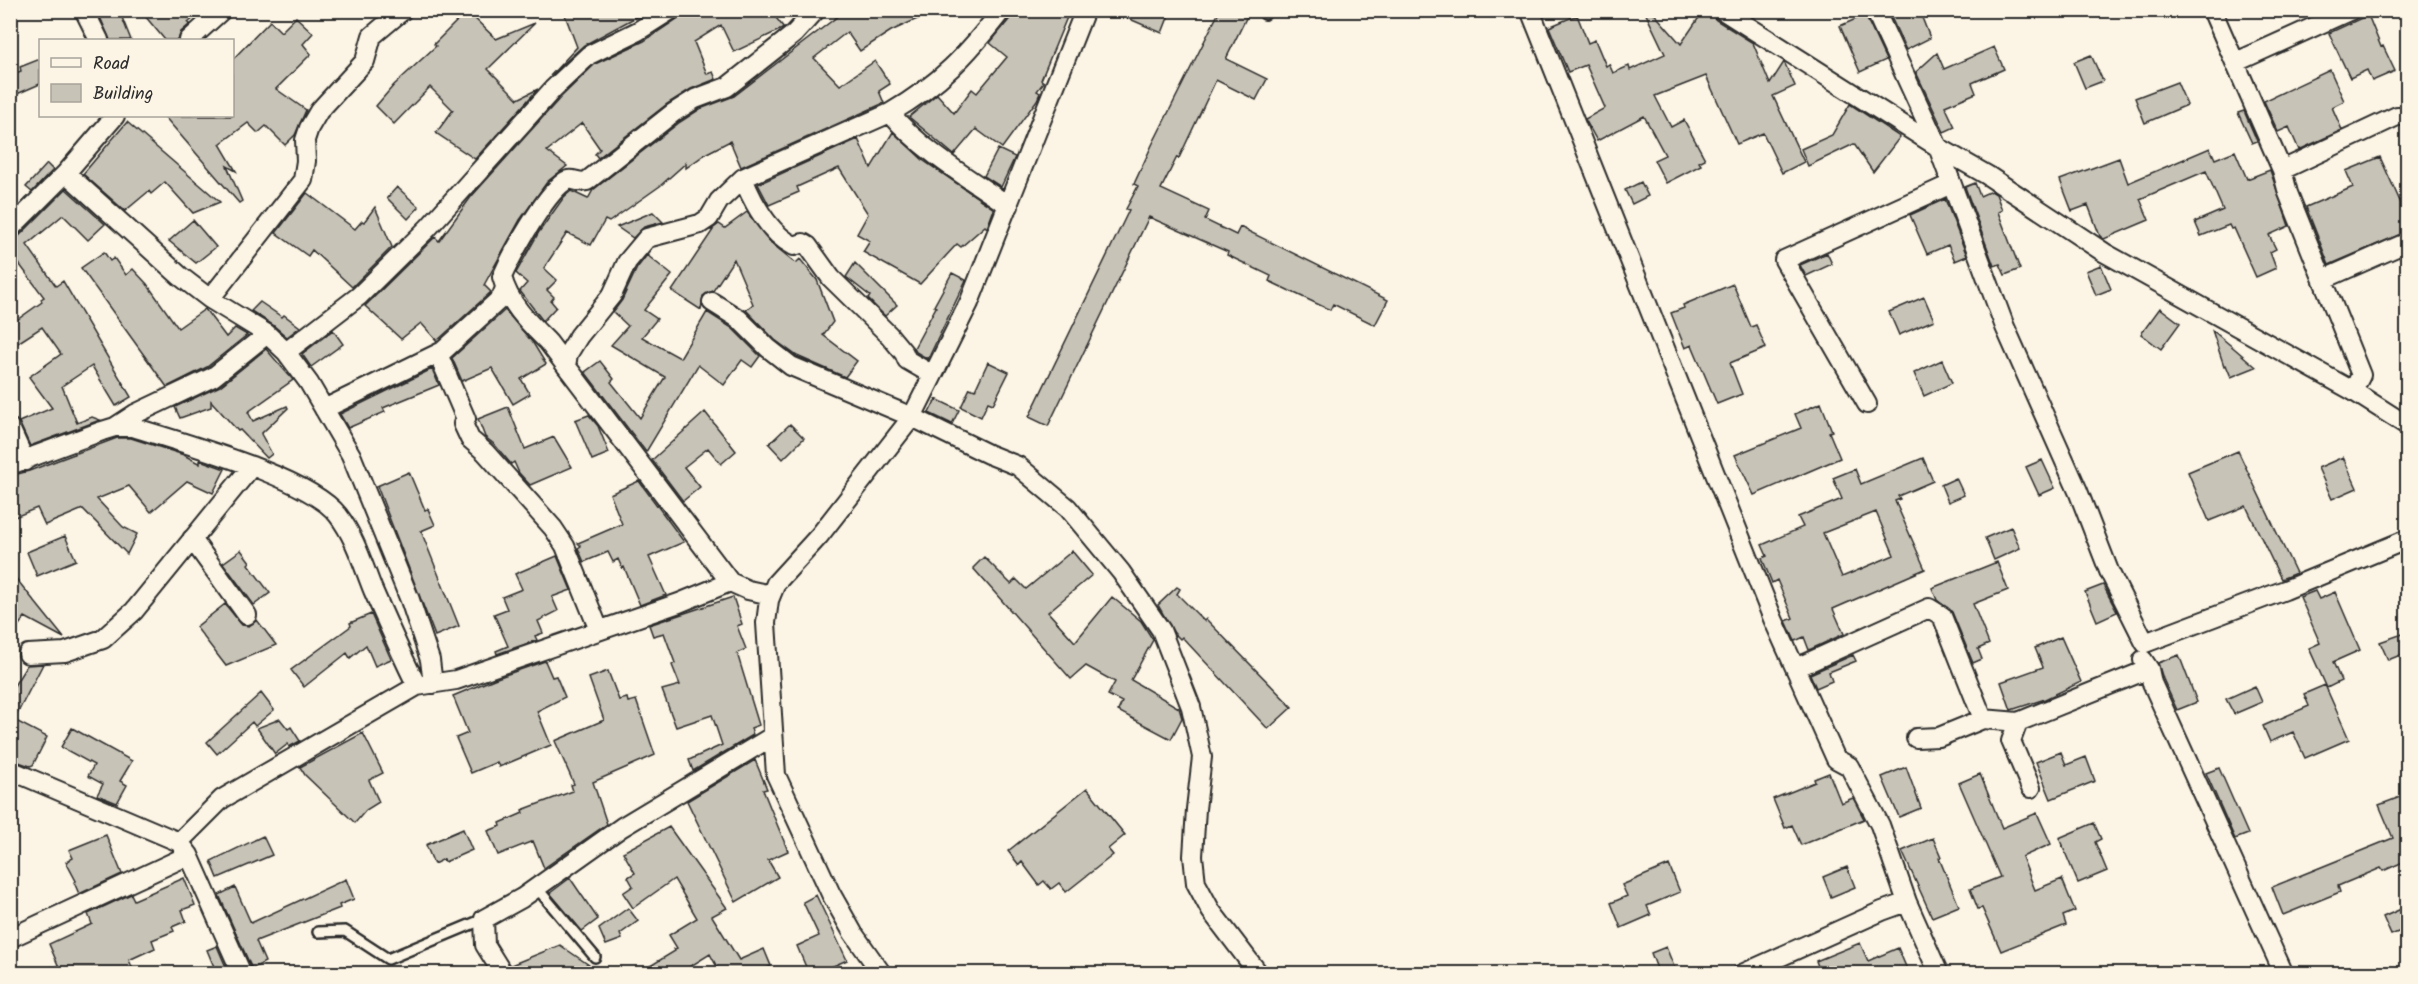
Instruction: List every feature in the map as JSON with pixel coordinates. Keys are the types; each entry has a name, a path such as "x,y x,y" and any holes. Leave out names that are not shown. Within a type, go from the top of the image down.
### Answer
{"street":[{"path":"84,10 98,39"},
{"path":"190,39 222,10"},
{"path":"210,299 303,180 306,161 305,140 319,111 365,61 372,36 402,10"},
{"path":"286,352 358,296 428,228 553,89 589,55 638,31 671,10"},
{"path":"771,595 748,590 730,582 548,342 520,313 505,288 502,277 510,259 548,200 565,181 572,179 587,181 673,113 695,99 728,87 794,34 816,10"},
{"path":"566,366 568,354 579,336 612,295 627,262 647,238 700,224 709,218 719,201 743,178 890,113 940,80 958,63 1002,10"},
{"path":"882,974 852,933 831,894 776,775 766,623 771,595 776,583 819,536 912,417 969,303 1085,10"},
{"path":"1530,10 1768,608 1836,759 1849,766 1880,825 1907,902 1939,974"},
{"path":"1722,10 1938,147 1987,175 2105,253 2354,390 2408,426"},
{"path":"1875,10 1938,147 2005,327 2078,491 2109,571 2145,643 2143,660 2149,669 2152,683 2283,974"},
{"path":"2212,10 2282,170 2288,193 2361,375 2354,390"},
{"path":"2236,62 2351,10"},
{"path":"890,113 901,126 938,156 1009,206"},
{"path":"2282,170 2397,116 2408,116"},
{"path":"10,229 66,173 114,117"},
{"path":"66,173 180,276 210,299 267,334 286,352 309,383 351,455 410,600 430,660 425,685"},
{"path":"743,178 760,212 777,234 794,246 803,243 808,246 831,278 889,335 907,360 933,375"},
{"path":"1867,404 1784,260 1951,184"},
{"path":"2324,279 2408,242"},
{"path":"324,409 438,354 501,298 505,288"},
{"path":"712,302 739,319 768,348 791,366 912,417 1018,466 1068,508 1121,572 1161,630 1191,707 1202,757 1193,856 1196,883 1211,911 1259,974"},
{"path":"10,428 18,463 115,427 135,414 213,377 267,334"},
{"path":"438,354 466,419 463,424 470,439 493,460 553,528 565,546 599,630"},
{"path":"115,427 133,427 252,466 322,499 337,513 348,529 391,633 425,685"},
{"path":"28,654 65,652 104,639 134,611 252,466"},
{"path":"192,539 247,615"},
{"path":"2145,643 2285,590 2408,539"},
{"path":"10,938 184,848 222,799 425,685 456,680 730,582"},
{"path":"1796,668 1929,608 1942,616 1983,719"},
{"path":"1916,738 1939,736 1983,719 2018,722 2149,669"},
{"path":"2018,722 2011,741 2031,788"},
{"path":"503,974 485,945 484,919 537,888 622,827 772,736"},
{"path":"10,770 184,848 242,974"},
{"path":"1742,974 1882,910 1907,902"}],"lane":[{"path":"537,888 595,957"},
{"path":"318,932 345,931 388,959 484,919"}],"building":[{"path":"97,10 119,10 131,39 110,39"},
{"path":"140,10 203,10 188,23 190,24 181,32 178,39 164,39"},
{"path":"575,10 649,10 584,45 550,76 577,47 565,15"},
{"path":"682,10 770,10 784,28 734,52 721,25 694,42 707,74 713,72 716,79 691,89 667,104 598,158 595,154 600,149 582,123 547,151 567,166 547,182 520,220 484,285 491,292 437,341 421,323 401,339 365,306 435,237 439,241 471,197 561,97 595,64 644,41 677,19"},
{"path":"846,10 937,10 891,31 860,51 847,32 814,58 840,85 875,61 890,84 879,91 884,103 741,167 730,141 707,153 686,168 686,163 660,186 609,222 605,220 591,245 567,233 544,268 557,280 547,290 554,297 551,301 556,307 543,321 520,291 527,283 516,273 539,232 564,197 571,191 588,199 593,190 680,122 700,109 734,96"},
{"path":"1017,10 1070,10 1041,80 1044,82 1037,91 1040,93 1037,100 1002,148 976,129 954,155 909,117 937,94 954,113 972,89 977,93 1007,57 990,43"},
{"path":"1109,10 1171,10 1162,33"},
{"path":"1220,10 1250,10 1226,59 1267,79 1256,100 1216,80 1179,158 1177,157 1161,189 1209,211 1205,220 1236,235 1240,227 1388,300 1375,325 1333,304 1330,310 1269,281 1271,276 1227,255 1228,252 1149,217 1048,426 1029,417 1129,210 1126,209 1138,186 1134,184 1152,145"},
{"path":"1644,10 1651,10 1681,44 1704,10 1753,43 1770,84 1784,62 1795,86 1773,96 1804,162 1782,173 1763,133 1737,144 1706,76 1655,96 1671,127 1684,120 1705,159 1699,162 1701,165 1666,183 1654,160 1665,155 1644,116 1597,141 1585,119 1605,108 1586,65 1568,72 1549,27 1577,15 1588,43 1595,40 1606,66 1609,64 1613,73 1629,66 1630,70 1665,54"},
{"path":"1899,10 1919,10 1930,38 1906,50 1890,15"},
{"path":"467,11 496,39 535,23 488,69 518,99 538,89 475,159 436,133 453,110 430,87 394,124 376,106 394,85 436,46 434,44"},
{"path":"1865,15 1886,60 1860,72 1840,26"},
{"path":"2368,15 2381,47 2383,46 2395,71 2372,81 2367,70 2350,78 2329,33"},
{"path":"296,17 313,33 303,44 311,54 276,89 306,110 295,135 285,145 266,126 258,133 248,123 220,144 236,171 227,166 242,201 239,203 165,117 234,117 234,58 270,21 281,32"},
{"path":"1994,47 2004,69 1972,83 1976,93 1945,106 1955,127 1944,132 1916,72 1937,53 1944,69"},
{"path":"2091,55 2103,81 2085,88 2074,62"},
{"path":"39,59 39,84 10,97 10,75 21,71 20,67"},
{"path":"2330,70 2344,101 2332,107 2342,130 2299,150 2289,127 2278,132 2264,101"},
{"path":"2177,82 2187,105 2145,123 2135,98"},
{"path":"1850,104 1900,137 1873,172 1854,144 1808,166 1801,149 1832,135"},
{"path":"2244,111 2257,141 2252,143 2238,113"},
{"path":"127,122 220,202 193,213 165,182 151,194 149,191 125,211 83,174"},
{"path":"893,132 924,161 994,209 987,228 985,226 961,247 957,244 920,284 863,252 870,241 857,234 868,214 839,168 797,187 799,192 769,205 758,184 858,139 871,168"},
{"path":"2210,148 2215,159 2235,151 2247,179 2270,170 2289,226 2269,235 2276,249 2270,252 2276,268 2256,277 2234,228 2231,229 2229,225 2201,236 2195,222 2223,210 2206,171 2140,199 2149,220 2104,239 2100,236 2088,205 2072,211 2060,180 2119,158 2128,183"},
{"path":"998,149 1015,157 1001,187 984,176"},
{"path":"2380,157 2408,219 2408,231 2329,265 2306,207 2353,187 2346,171"},
{"path":"47,164 53,170 32,192 26,187"},
{"path":"1641,182 1648,196 1632,204 1625,190"},
{"path":"1975,183 1980,196 1991,191 1996,194 2002,210 1998,212 2020,269 2005,275 2000,264 1994,266 1965,187"},
{"path":"397,187 419,207 408,219 387,198"},
{"path":"66,189 105,224 88,240 63,215 27,245 56,286 63,281 131,397 116,406 92,366 62,386 77,423 92,417 100,420 30,446 19,422 52,408 29,377 61,354 42,327 10,348 10,325 42,302 41,299 44,297 14,257 10,259 10,240 18,237"},
{"path":"307,193 355,229 362,221 364,222 375,207 392,247 352,287 312,250 308,256 276,233"},
{"path":"1945,199 1967,256 1955,261 1948,245 1927,254 1910,215"},
{"path":"653,212 663,222 644,227 633,238 617,227"},
{"path":"747,212 770,242 796,263 800,259 817,280 833,322 823,335 857,361 845,377 797,356 775,340 746,310 753,304 734,259 713,291 703,296 701,310 672,291 713,230 711,230 719,224 725,228"},
{"path":"193,220 216,247 196,263 169,241"},
{"path":"104,252 110,261 114,258 126,275 133,269 147,284 178,328 205,309 226,337 235,328 247,335 207,367 167,387 81,268"},
{"path":"1827,253 1832,264 1806,276 1800,265"},
{"path":"647,255 672,275 644,310 657,319 642,337 680,358 707,312 732,328 760,356 752,367 742,360 724,385 698,365 646,452 585,372 600,361 614,379 611,382 640,418 665,377 611,345 628,326 613,312 622,300 637,268"},
{"path":"855,263 897,305 885,316 868,299 870,296 846,277"},
{"path":"2101,265 2111,289 2096,295 2086,271"},
{"path":"952,273 966,280 928,359 916,352 914,348"},
{"path":"1733,284 1751,327 1756,325 1766,348 1730,363 1742,394 1717,404 1692,345 1685,348 1671,313 1684,308 1683,305"},
{"path":"1924,297 1934,320 1899,335 1889,312"},
{"path":"260,302 300,327 287,337 251,311"},
{"path":"2160,308 2180,323 2161,349 2141,334"},
{"path":"505,310 533,343 546,364 521,379 530,394 513,404 492,368 462,381 452,358"},
{"path":"333,330 343,344 311,367 302,354"},
{"path":"2212,330 2256,367 2231,377 2226,365 2224,366"},
{"path":"266,349 293,380 248,412 253,421 287,406 288,408 261,434 272,454 267,458 211,401 211,407 180,418 175,407 220,386"},
{"path":"1942,360 1952,383 1924,396 1914,373"},
{"path":"988,362 1009,372 993,404 988,402 981,417 961,407 970,388 975,390"},
{"path":"432,369 439,385 383,408 385,412 348,428 340,414"},
{"path":"936,399 959,410 952,424 929,413"},
{"path":"1821,403 1832,431 1829,432 1840,458 1754,495 1735,455 1801,428 1795,414"},
{"path":"508,407 525,449 554,437 572,467 530,485 519,473 514,462 511,464 485,437 478,419"},
{"path":"705,412 736,451 721,464 708,448 684,467 700,487 683,501 652,460"},
{"path":"589,415 598,426 609,453 592,460 575,420"},
{"path":"790,424 804,438 783,459 769,444"},
{"path":"117,438 131,438 184,455 200,464 200,460 225,469 213,493 187,481 151,512 129,486 97,499 123,527 137,534 127,554 83,509 45,525 37,508 10,519 10,476"},
{"path":"2238,451 2296,573 2281,579 2246,506 2209,521 2188,472"},
{"path":"2343,457 2357,488 2332,499 2318,468"},
{"path":"1923,458 1933,481 1898,496 1900,499 1895,501 1925,569 1833,609 1844,634 1809,650 1804,637 1795,641 1786,621 1793,618 1777,580 1772,583 1762,558 1767,556 1762,545 1803,527 1798,517 1842,499 1833,478 1855,469 1861,484","holes":["1876,512 1894,555 1842,577 1823,533"]},
{"path":"2042,460 2055,488 2039,495 2026,467"},
{"path":"409,472 425,510 428,509 435,525 421,531 459,626 435,636 377,486"},
{"path":"1956,478 1964,495 1948,502 1941,485"},
{"path":"639,481 684,542 649,557 666,595 640,605 624,567 622,568 618,559 613,562 608,552 584,562 578,548 581,546 578,543 622,524 610,494"},
{"path":"2011,527 2020,548 1994,560 1985,538"},
{"path":"65,536 76,560 37,576 27,552"},
{"path":"241,550 250,562 248,564 270,593 254,605 223,563"},
{"path":"1072,551 1092,575 1048,612 1075,642 1112,597 1141,621 1153,640 1131,680 1179,708 1182,718 1171,739 1118,711 1122,702 1108,695 1115,682 1086,666 1071,679 973,568 984,557 1011,584 1016,579 1026,589"},
{"path":"557,556 571,590 552,597 558,611 538,621 543,633 535,636 537,640 497,654 496,651 508,646 494,614 507,609 502,597 522,589 515,574"},
{"path":"1997,562 2008,590 1973,604 1989,644 1978,649 1982,659 1973,663 1952,612 1937,600 1932,588"},
{"path":"10,571 64,638 25,617 10,637"},
{"path":"2103,585 2117,612 2097,621 2085,592"},
{"path":"1177,587 1180,589 1177,594 1204,621 1206,619 1292,707 1268,729 1182,637 1180,639 1174,633 1158,605"},
{"path":"2315,591 2319,599 2335,592 2360,650 2333,662 2341,681 2327,688 2309,648 2320,643 2300,597"},
{"path":"733,597 742,624 737,626 746,649 737,653 759,725 751,728 753,735 693,771 689,760 722,745 712,715 676,727 662,690 680,685 672,665 675,663 664,633 653,636 649,625"},
{"path":"225,604 242,625 249,626 257,620 276,645 226,666 196,627"},
{"path":"371,614 391,659 375,666 366,645 350,658 347,653 304,687 291,670 351,626 350,623"},
{"path":"2408,632 2408,652 2388,660 2380,642"},
{"path":"2061,637 2081,682 2045,699 2011,710 2001,682 2043,667 2035,648"},
{"path":"1853,655 1856,661 1829,672 1832,681 1816,688 1810,674"},
{"path":"2179,655 2197,702 2177,710 2158,663"},
{"path":"545,661 552,677 556,676 565,697 537,711 551,745 499,767 497,762 471,773 456,738 468,733 453,696"},
{"path":"43,664 14,720 47,737 33,765 30,766 10,759 10,692 27,665"},
{"path":"608,671 619,700 627,698 628,702 636,700 655,755 593,782 607,824 544,868 533,841 498,855 488,831 523,813 522,810 573,791 571,785 574,784 555,741 604,720 589,678"},
{"path":"2325,685 2349,739 2305,758 2293,732 2270,742 2263,726 2309,706 2304,694"},
{"path":"2255,686 2262,702 2234,714 2226,699"},
{"path":"261,693 274,710 255,726 252,722 217,754 207,742"},
{"path":"280,719 288,729 291,727 300,741 289,747 288,744 275,754 257,728"},
{"path":"72,728 132,761 120,781 127,785 117,803 97,795 103,784 88,776 94,765 61,747"},
{"path":"363,733 383,773 369,780 379,802 366,810 355,823 305,775 300,767"},
{"path":"2061,752 2066,765 2086,757 2095,781 2051,799 2036,762"},
{"path":"755,760 767,789 763,790 788,851 768,860 778,877 736,902 687,801"},
{"path":"1906,767 1921,808 1899,817 1882,777"},
{"path":"2219,768 2248,834 2235,839 2206,773"},
{"path":"1829,773 1841,803 1853,798 1864,819 1801,845 1792,825 1785,828 1773,799 1815,782 1814,779"},
{"path":"1980,774 2002,828 2037,813 2051,844 2022,857 2035,890 2062,879 2075,911 2063,916 2066,925 2001,951 1982,908 1978,909 1970,889 2000,877 1959,783"},
{"path":"1087,788 1125,835 1108,849 1113,855 1066,892 1059,883 1051,889 1044,881 1039,885 1022,862 1019,865 1008,851"},
{"path":"2408,794 2408,872 2403,862 2383,871 2381,868 2338,886 2340,892 2283,915 2272,887 2393,838 2379,805"},
{"path":"2094,823 2101,839 2095,842 2107,871 2078,883 2059,838"},
{"path":"669,827 727,908 712,916 739,960 764,949 771,966 765,969 767,974 707,974 718,969 710,954 678,974 637,974 675,951 674,949 677,948 669,935 697,918 674,879 633,908 623,893 633,886 628,877 635,873 623,852"},
{"path":"463,829 472,850 445,862 444,859 434,864 426,845"},
{"path":"106,835 122,874 79,894 74,882 76,881 66,862 73,858 69,850"},
{"path":"263,836 272,855 218,878 211,861"},
{"path":"1933,838 1959,906 1932,917 1902,851"},
{"path":"1669,865 1680,892 1647,906 1651,915 1621,928 1611,903 1627,896 1622,885"},
{"path":"1847,867 1855,887 1831,897 1823,877"},
{"path":"184,878 195,905 182,910 186,921 172,927 174,931 152,940 155,948 129,960 135,974 62,974 49,944 92,924 88,914 131,894 134,900"},
{"path":"570,878 598,919 582,931 550,893"},
{"path":"346,879 354,899 339,905 340,908 256,941 265,962 252,969 219,895 235,887 251,923"},
{"path":"816,895 847,960 815,974 809,974 797,946 819,936 803,902"},
{"path":"2408,906 2408,928 2391,935 2383,917"},
{"path":"628,908 638,921 620,934 622,939 606,945 599,929"},
{"path":"1860,943 1868,961 1898,948 1909,974 1821,974 1816,961"},
{"path":"560,945 602,974 514,974 511,965"},
{"path":"217,946 229,974 217,974 207,950"},
{"path":"1666,947 1677,974 1659,974 1651,953"}]}
